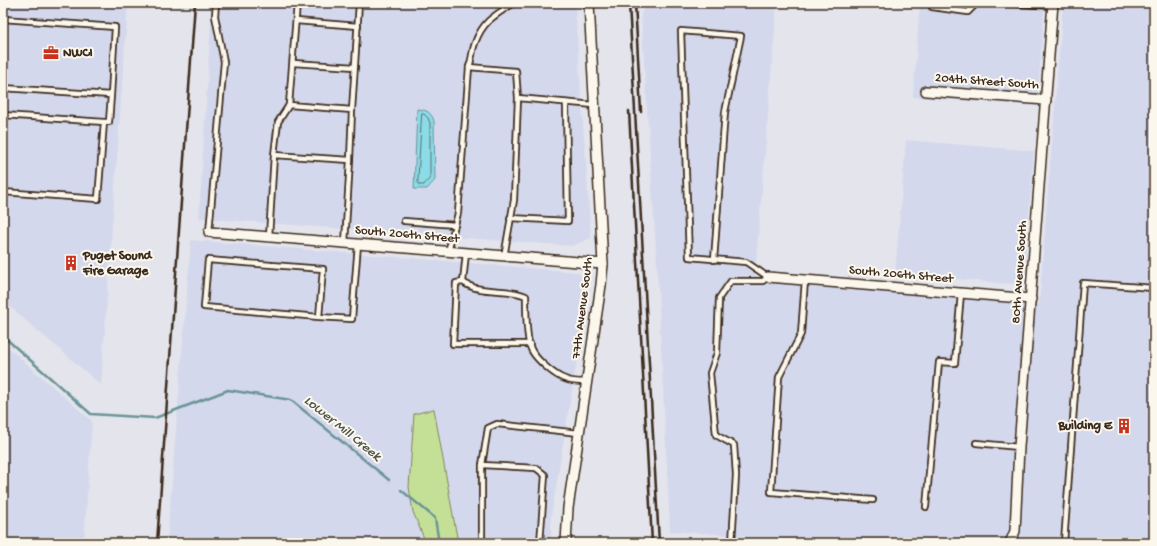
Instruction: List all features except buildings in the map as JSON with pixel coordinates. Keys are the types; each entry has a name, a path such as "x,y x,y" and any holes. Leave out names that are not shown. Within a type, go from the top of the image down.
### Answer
{"street":[{"name":"77th Avenue South","path":"566,543 568,508 603,264 589,3"},
{"name":"80th Avenue South","path":"1010,543 1014,531 1053,4"},
{"name":"204th Street South","path":"926,91 1046,100"},
{"name":"South 206th Street","path":"209,232 603,264"},
{"name":"South 206th Street","path":"768,277 1031,299"}],"lane":[{"path":"209,232 224,62 215,16 216,3"},
{"path":"269,237 274,155 278,122 289,105 297,3"},
{"path":"345,243 359,3"},
{"path":"448,252 458,213 469,67 472,60 475,43 485,23 514,3"},
{"path":"932,8 968,12 977,3"},
{"path":"1008,3 1053,4"},
{"path":"3,19 115,27 109,122 3,115"},
{"path":"296,21 358,26"},
{"path":"714,260 725,112 741,36 681,32 689,258 714,260 746,262 768,277 763,281 731,281 719,298 717,353 710,374 716,435 734,445 736,475 732,543"},
{"path":"292,63 355,67"},
{"path":"469,67 516,71 518,98 514,200 504,256"},
{"path":"3,88 111,95"},
{"path":"518,98 594,105"},
{"path":"510,218 568,221 566,103"},
{"path":"289,105 352,110"},
{"path":"3,192 98,199 104,122"},
{"path":"274,155 350,160"},
{"path":"404,221 455,225"},
{"path":"319,317 323,269 208,260 204,307 319,317 352,319 358,244"},
{"path":"463,282 466,253"},
{"path":"805,280 801,334 779,377 771,492 873,500"},
{"path":"530,344 453,344 456,283 463,282 470,288 518,292 526,296 527,327 530,344 531,351 545,366 564,379 587,382"},
{"path":"1064,543 1083,283 1154,288"},
{"path":"926,507 939,362 955,363 961,293"},
{"path":"482,543 482,464 488,428 497,424 579,433"},
{"path":"976,443 1020,447"},
{"path":"482,464 536,468 544,475 540,543"}],"shaded area":[{"path":"3,3 128,3 101,385 3,301"},
{"path":"212,3 575,3 591,238 572,246 199,218"},
{"path":"647,3 755,3 777,5 755,275 765,277 764,283 1039,304 1063,3 1154,3 1154,543 744,543 744,536 670,531 657,268 641,14"},
{"path":"920,3 1045,3 1037,106 913,97"},
{"path":"906,140 1034,151 1023,285 895,274"},
{"path":"191,240 577,272 585,279 588,287 588,295 551,517 551,543 167,543"},
{"path":"3,343 92,421 84,543 3,543"}],"green space":[{"path":"434,409 458,543 426,543 413,512 409,487 414,414"}],"water":[{"path":"417,109 428,112 434,121 435,180 427,189 414,189"}],"waterway":[{"name":"Lower Mill Creek","path":"3,336 91,414 155,418 228,390 291,400 389,480"},
{"name":"Lower Mill Creek","path":"401,490 435,518 439,543"}],"railway":[{"path":"157,543 195,3"},
{"path":"629,3 659,543"},
{"path":"635,3 641,112"},
{"path":"629,111 652,543"}],"place":[{"name":"NWCI","path":"51,53"},
{"name":"Puget Sound Fire Garage","path":"71,263"},
{"name":"Building E","path":"1124,426"}]}
